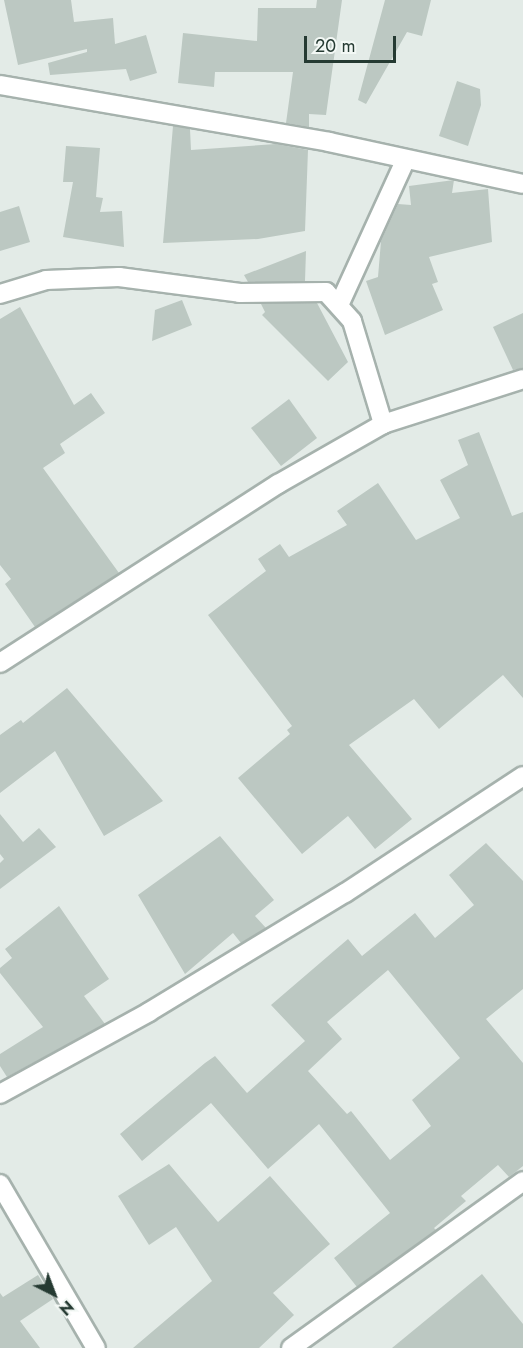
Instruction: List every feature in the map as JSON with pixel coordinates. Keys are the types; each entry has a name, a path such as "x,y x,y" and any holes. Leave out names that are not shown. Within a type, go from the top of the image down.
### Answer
{"street":[{"path":"0,86 329,142 523,184"},
{"path":"340,303 406,159"},
{"path":"0,294 46,280 119,277 240,293 326,292 340,303 352,321 383,424"},
{"path":"0,663 278,484 383,424 523,380"},
{"path":"0,1094 178,994 345,893 523,776"},
{"path":"291,1348 523,1181"},
{"path":"0,1184 96,1348"}],"building":[{"path":"4,0 71,0 74,22 113,18 115,44 146,35 157,73 130,81 126,69 50,75 48,63 87,52 87,49 18,65"},
{"path":"317,0 342,0 326,115 309,114 309,127 286,123 293,72 215,72 214,87 178,83 183,33 257,41 258,8 316,8"},
{"path":"385,0 431,0 422,36 407,32 366,104 358,100"},
{"path":"457,81 480,89 481,105 468,146 439,136"},
{"path":"173,126 190,129 191,150 276,144 308,150 305,231 258,239 163,243"},
{"path":"66,146 100,148 96,197 103,198 100,212 122,211 124,247 63,237 73,182 63,182"},
{"path":"454,180 452,193 488,189 492,242 429,257 438,282 432,284 443,310 385,335 366,281 378,277 381,241 398,204 411,205 409,186"},
{"path":"19,206 30,242 0,251 0,212"},
{"path":"306,251 305,281 248,282 244,275"},
{"path":"182,300 192,325 152,341 155,310"},
{"path":"317,303 348,362 328,381 262,315 265,312 261,304"},
{"path":"20,307 74,405 91,393 105,413 60,444 65,453 43,468 119,573 35,627 5,584 11,579 0,565 0,319"},
{"path":"523,313 523,368 513,370 493,327"},
{"path":"289,399 317,438 281,466 251,428"},
{"path":"479,432 512,516 523,512 523,698 503,675 439,729 414,699 349,745 412,819 375,849 348,816 302,854 238,778 290,734 287,730 292,726 208,615 266,571 258,559 280,544 289,557 347,525 337,511 378,483 416,540 460,518 440,480 468,465 458,440"},
{"path":"67,688 163,801 104,836 55,751 0,793 0,735 21,720 23,723"},
{"path":"0,814 23,842 39,828 56,847 0,889 0,863 4,859 0,854"},
{"path":"220,836 274,900 255,916 266,928 241,943 233,933 185,974 138,895"},
{"path":"486,843 523,881 523,989 486,1019 523,1063 523,1166 509,1177 498,1165 461,1196 466,1201 434,1228 436,1230 357,1287 334,1258 390,1213 319,1124 268,1169 211,1103 142,1161 120,1134 215,1056 247,1093 305,1041 271,1005 348,939 362,956 415,913 435,938 474,905 449,875","holes":["388,970 460,1058 412,1100 431,1126 390,1160 351,1111 347,1114 308,1071 342,1039 327,1022"]},
{"path":"59,906 109,979 84,996 105,1024 7,1077 0,1066 0,1054 43,1027 0,973 0,968 12,958 5,949"},
{"path":"169,1164 218,1222 270,1176 330,1244 273,1293 294,1315 259,1348 133,1348 212,1281 176,1227 149,1245 118,1196"},
{"path":"482,1274 523,1324 523,1348 392,1348"},
{"path":"38,1275 53,1299 20,1321 40,1348 0,1348 0,1293 3,1297"}]}
